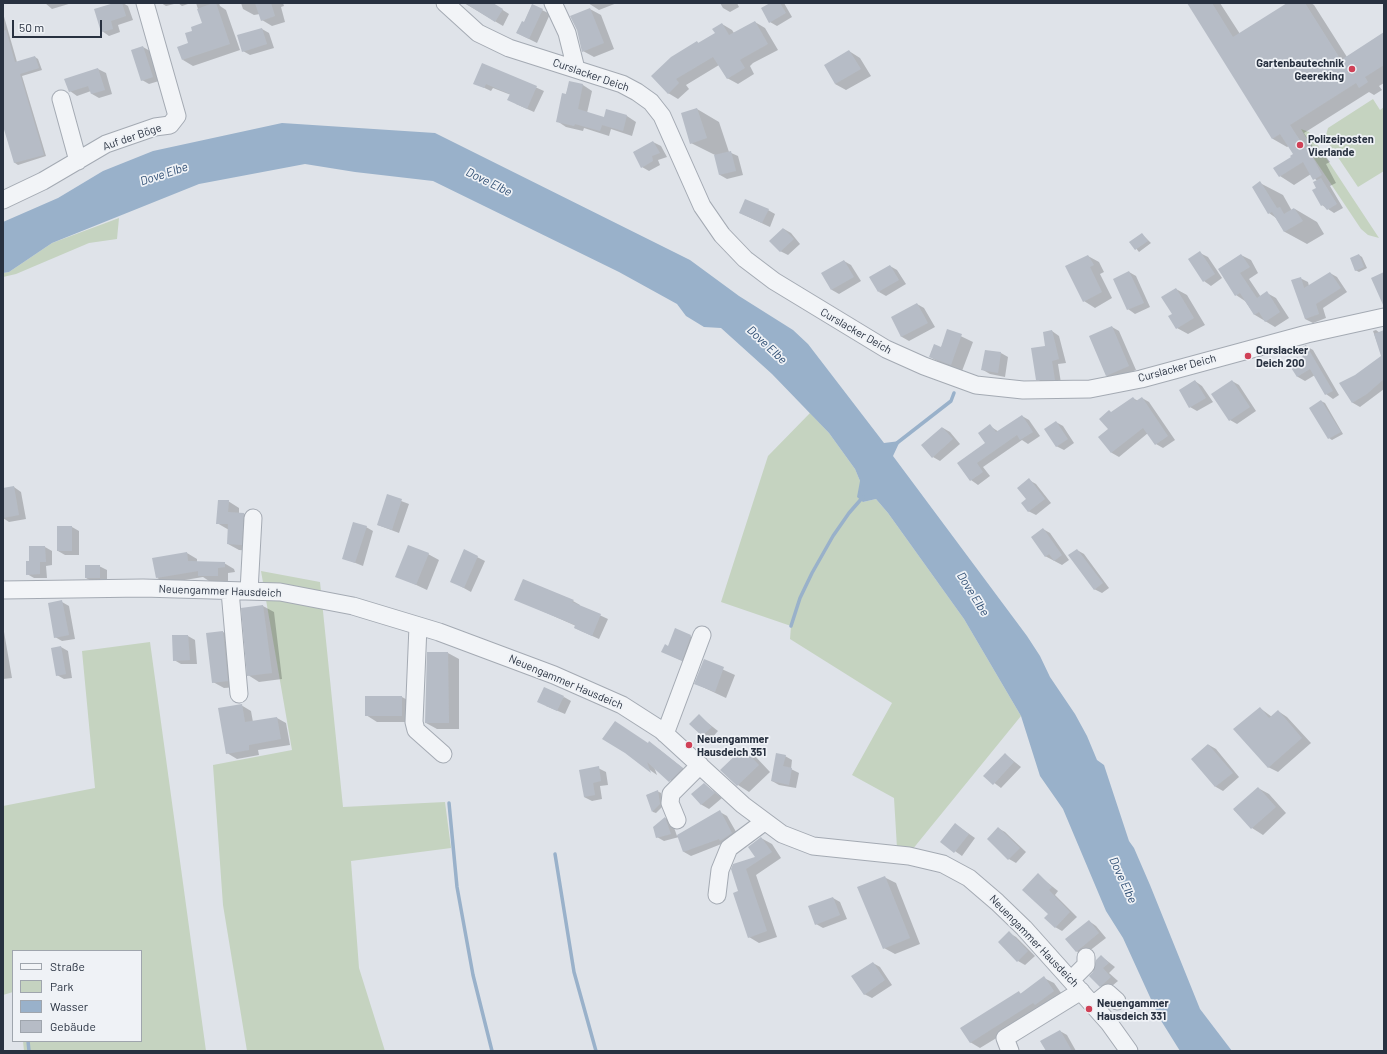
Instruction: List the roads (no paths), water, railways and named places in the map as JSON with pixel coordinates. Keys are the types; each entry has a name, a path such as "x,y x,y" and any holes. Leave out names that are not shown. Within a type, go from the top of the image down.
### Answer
{"street":[{"name":"Auf der Böge","path":"3,200 43,181 106,144 155,127 170,125 177,116 145,3"},
{"name":"Curslacker Deich","path":"445,3 478,33 490,39 509,48 622,84 651,102 662,116 669,129 702,206 722,235 745,259 774,281 886,349 924,366 976,385 1023,390 1090,389 1141,379 1307,334 1384,317"},
{"path":"553,3 567,33 576,69"},
{"path":"61,99 78,161"},
{"path":"249,591 253,518"},
{"name":"Neuengammer Hausdeich","path":"3,590 143,588 280,592 353,606 418,626 554,675 622,705 665,734 764,822 782,834 813,846 909,856 944,864 970,878 997,902 1076,986 1109,1023 1129,1051"},
{"path":"230,590 239,694"},
{"path":"418,626 414,722 416,730 442,754"},
{"path":"665,734 702,635"},
{"path":"677,820 670,803 671,794 700,765"},
{"path":"717,895 720,870 729,848 764,822"},
{"path":"1010,1051 1005,1038 1076,986 1086,965 1086,957"},
{"path":"1093,1005 1108,993 1117,1001"}],"water":[{"name":"Dove Elbe","path":"282,123 435,133 690,260 739,296 793,330 808,344 884,443 900,441 893,456 1027,636 1040,656 1050,677 1075,714 1087,736 1097,760 1104,765 1129,841 1134,848 1150,885 1200,1009 1232,1051 1180,1051 1160,1019 1123,938 1106,911 1063,809 1040,776 1021,716 964,619 888,513 876,499 863,502 857,497 860,481 855,469 829,433 772,374 721,328 704,327 686,316 677,304 619,272 433,181 355,172 305,164 199,184 52,243 9,272 3,273 3,222 58,198 103,171 153,151"}],"waterway":[{"path":"897,443 951,401 954,393"},
{"path":"791,626 800,598 812,573 833,536 849,513 863,497"},
{"path":"449,803 457,887 473,975 492,1051"},
{"path":"555,854 574,972 596,1051"},
{"path":"28,1042 29,1051"}],"place":[{"name":"Gartenbautechnik Geereking","path":"1352,69"},
{"name":"Polizeiposten Vierlande","path":"1300,145"},
{"name":"Curslacker Deich 200","path":"1248,356"},
{"name":"Neuengammer Hausdeich 351","path":"689,745"},
{"name":"Neuengammer Hausdeich 331","path":"1089,1009"}]}
